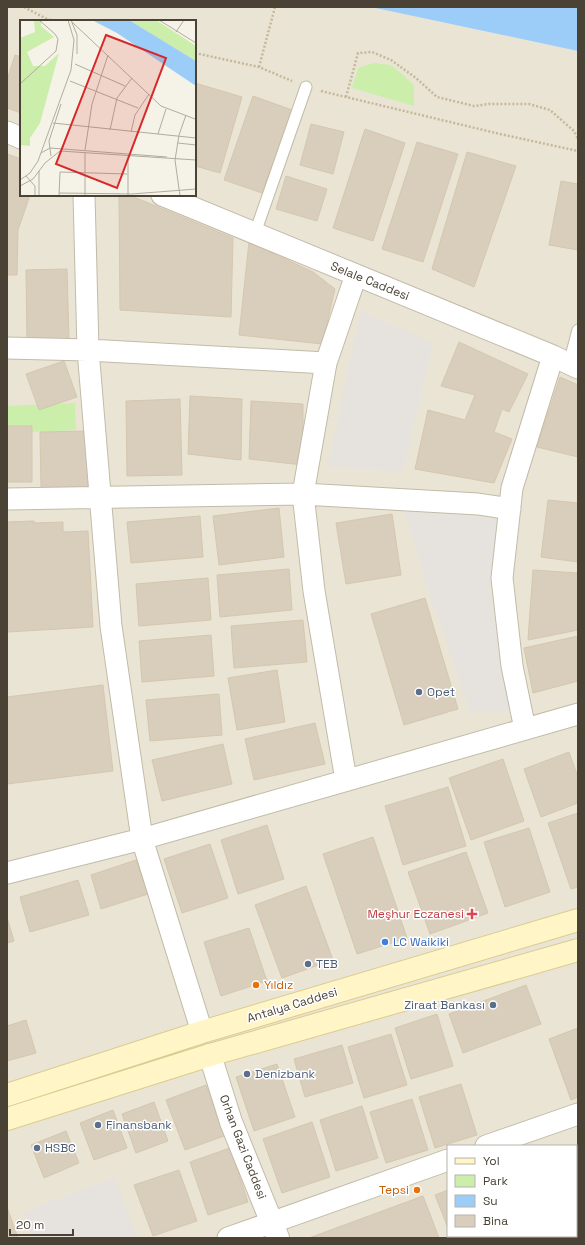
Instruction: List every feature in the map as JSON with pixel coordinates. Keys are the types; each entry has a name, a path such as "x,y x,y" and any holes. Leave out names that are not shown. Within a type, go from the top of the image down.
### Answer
{"main road":[{"name":"Antalya Caddesi","path":"7,1095 202,1032 578,920"},
{"name":"Antalya Caddesi","path":"7,1120 210,1055 578,950"}],"street":[{"path":"7,132 20,138"},
{"path":"84,196 88,350 111,626 142,839 202,1032"},
{"name":"Selale Caddesi","path":"164,196 567,362"},
{"path":"346,780 314,591 303,494 326,363 356,275"},
{"path":"7,348 88,350 326,363"},
{"path":"525,729 512,666 502,578 512,488 567,362"},
{"path":"7,499 303,494 478,504 510,509"},
{"path":"7,873 142,839 578,714"},
{"name":"Orhan Gazi Caddesi","path":"210,1055 232,1122 274,1230"},
{"path":"489,1145 578,1114"},
{"path":"228,1238 274,1230 447,1160"}],"lane":[{"path":"255,233 306,87"},
{"path":"567,362 578,330"}],"path":[{"path":"24,7 50,20"},
{"path":"259,67 275,7"},
{"path":"346,97 358,53 372,52 391,60 416,78 437,96 474,106 489,104 529,104 550,110 574,132 578,139"},
{"path":"196,53 259,67 306,87 500,134 578,151"}],"shaded area":[{"path":"7,7 578,7 578,1238 7,1238"},
{"path":"360,311 433,343 403,472 328,466"},
{"path":"404,510 498,519 490,591 509,711 470,712 426,583"},
{"path":"115,1177 137,1238 33,1238 23,1212"}],"green space":[{"path":"374,63 391,65 414,85 414,106 352,88 358,68"},
{"path":"75,403 76,430 7,433 7,406"}],"water":[{"path":"371,7 578,7 578,51"}],"building":[{"path":"15,55 20,57 20,113 7,108 7,80"},
{"path":"196,83 242,97 220,173 196,166"},
{"path":"253,96 292,110 262,193 224,180"},
{"path":"311,124 344,132 333,174 300,165"},
{"path":"365,129 405,143 373,241 333,228"},
{"path":"417,142 458,154 423,262 382,249"},
{"path":"467,152 516,166 474,287 432,269"},
{"path":"7,154 20,159 20,196 30,196 18,230 17,275 7,275"},
{"path":"286,176 327,189 317,221 276,209"},
{"path":"561,181 578,184 578,250 549,245"},
{"path":"119,196 131,196 233,238 231,317 120,310"},
{"path":"249,242 313,272 335,289 322,344 239,335"},
{"path":"67,269 69,341 27,342 26,270"},
{"path":"459,342 528,374 509,412 502,409 494,432 512,439 494,483 415,469 428,410 465,420 475,395 441,386"},
{"path":"64,361 77,397 39,410 26,374"},
{"path":"560,377 578,385 578,457 537,447"},
{"path":"190,396 242,399 241,460 188,454"},
{"path":"180,399 182,475 127,476 126,401"},
{"path":"251,401 303,404 303,465 249,459"},
{"path":"7,426 32,426 32,482 7,482"},
{"path":"89,431 88,488 41,488 40,432"},
{"path":"548,500 578,503 578,562 541,557"},
{"path":"279,508 284,557 219,565 213,516"},
{"path":"392,514 401,575 346,584 336,523"},
{"path":"200,516 203,557 131,563 127,522"},
{"path":"34,521 34,523 63,522 63,532 88,531 93,627 7,632 7,522"},
{"path":"289,569 292,610 220,617 217,575"},
{"path":"533,570 578,573 578,630 528,640"},
{"path":"208,578 211,620 139,626 136,584"},
{"path":"425,598 458,709 404,725 371,614"},
{"path":"303,620 307,662 234,668 231,626"},
{"path":"211,635 214,676 142,682 139,641"},
{"path":"578,636 578,681 533,693 524,648"},
{"path":"277,670 285,722 237,730 228,678"},
{"path":"103,685 113,771 7,784 7,697"},
{"path":"219,694 222,735 150,741 146,700"},
{"path":"315,723 325,764 254,780 245,739"},
{"path":"223,744 232,784 162,801 152,760"},
{"path":"569,752 578,777 578,803 541,817 524,769"},
{"path":"503,759 524,821 471,840 449,778"},
{"path":"448,787 466,846 403,865 385,806"},
{"path":"578,813 578,887 571,889 548,823"},
{"path":"267,825 284,879 238,894 221,840"},
{"path":"529,828 550,892 505,907 484,842"},
{"path":"373,837 407,938 357,954 323,854"},
{"path":"210,844 228,898 182,913 164,859"},
{"path":"466,852 488,913 430,934 408,872"},
{"path":"136,860 148,894 101,909 91,875"},
{"path":"78,880 89,915 30,932 20,897"},
{"path":"306,886 333,960 282,978 255,905"},
{"path":"7,917 14,941 7,943"},
{"path":"249,928 267,981 221,996 204,942"},
{"path":"526,985 541,1024 463,1053 449,1014"},
{"path":"437,1014 453,1066 411,1079 395,1028"},
{"path":"26,1020 36,1053 7,1061 7,1026"},
{"path":"578,1028 578,1097 571,1100 549,1039"},
{"path":"391,1034 407,1085 364,1098 348,1047"},
{"path":"342,1045 353,1083 305,1097 294,1059"},
{"path":"277,1064 295,1117 254,1131 236,1077"},
{"path":"461,1084 477,1135 435,1148 419,1097"},
{"path":"206,1085 224,1136 185,1150 166,1100"},
{"path":"412,1099 428,1150 386,1163 370,1112"},
{"path":"154,1102 168,1141 136,1153 122,1114"},
{"path":"362,1106 378,1158 336,1171 320,1120"},
{"path":"113,1110 127,1148 94,1160 80,1123"},
{"path":"312,1122 330,1177 282,1193 263,1139"},
{"path":"66,1131 79,1163 44,1178 31,1145"},
{"path":"230,1148 248,1202 208,1215 190,1162"},
{"path":"577,1160 578,1162 577,1185"},
{"path":"179,1170 197,1221 153,1236 134,1185"},
{"path":"447,1190 447,1225 435,1195"},
{"path":"423,1196 439,1238 309,1238"},
{"path":"7,1207 18,1238 7,1238"},
{"path":"562,1237 562,1238 535,1238"}],"place":[{"name":"Opet","path":"419,692"},
{"name":"Meşhur Eczanesi","path":"472,914"},
{"name":"LC Waikiki","path":"385,942"},
{"name":"TEB","path":"308,964"},
{"name":"Yıldız","path":"256,985"},
{"name":"Ziraat Bankası","path":"493,1005"},
{"name":"Denizbank","path":"247,1074"},
{"name":"Finansbank","path":"98,1125"},
{"name":"HSBC","path":"37,1148"},
{"name":"Tepsi","path":"417,1190"}]}
